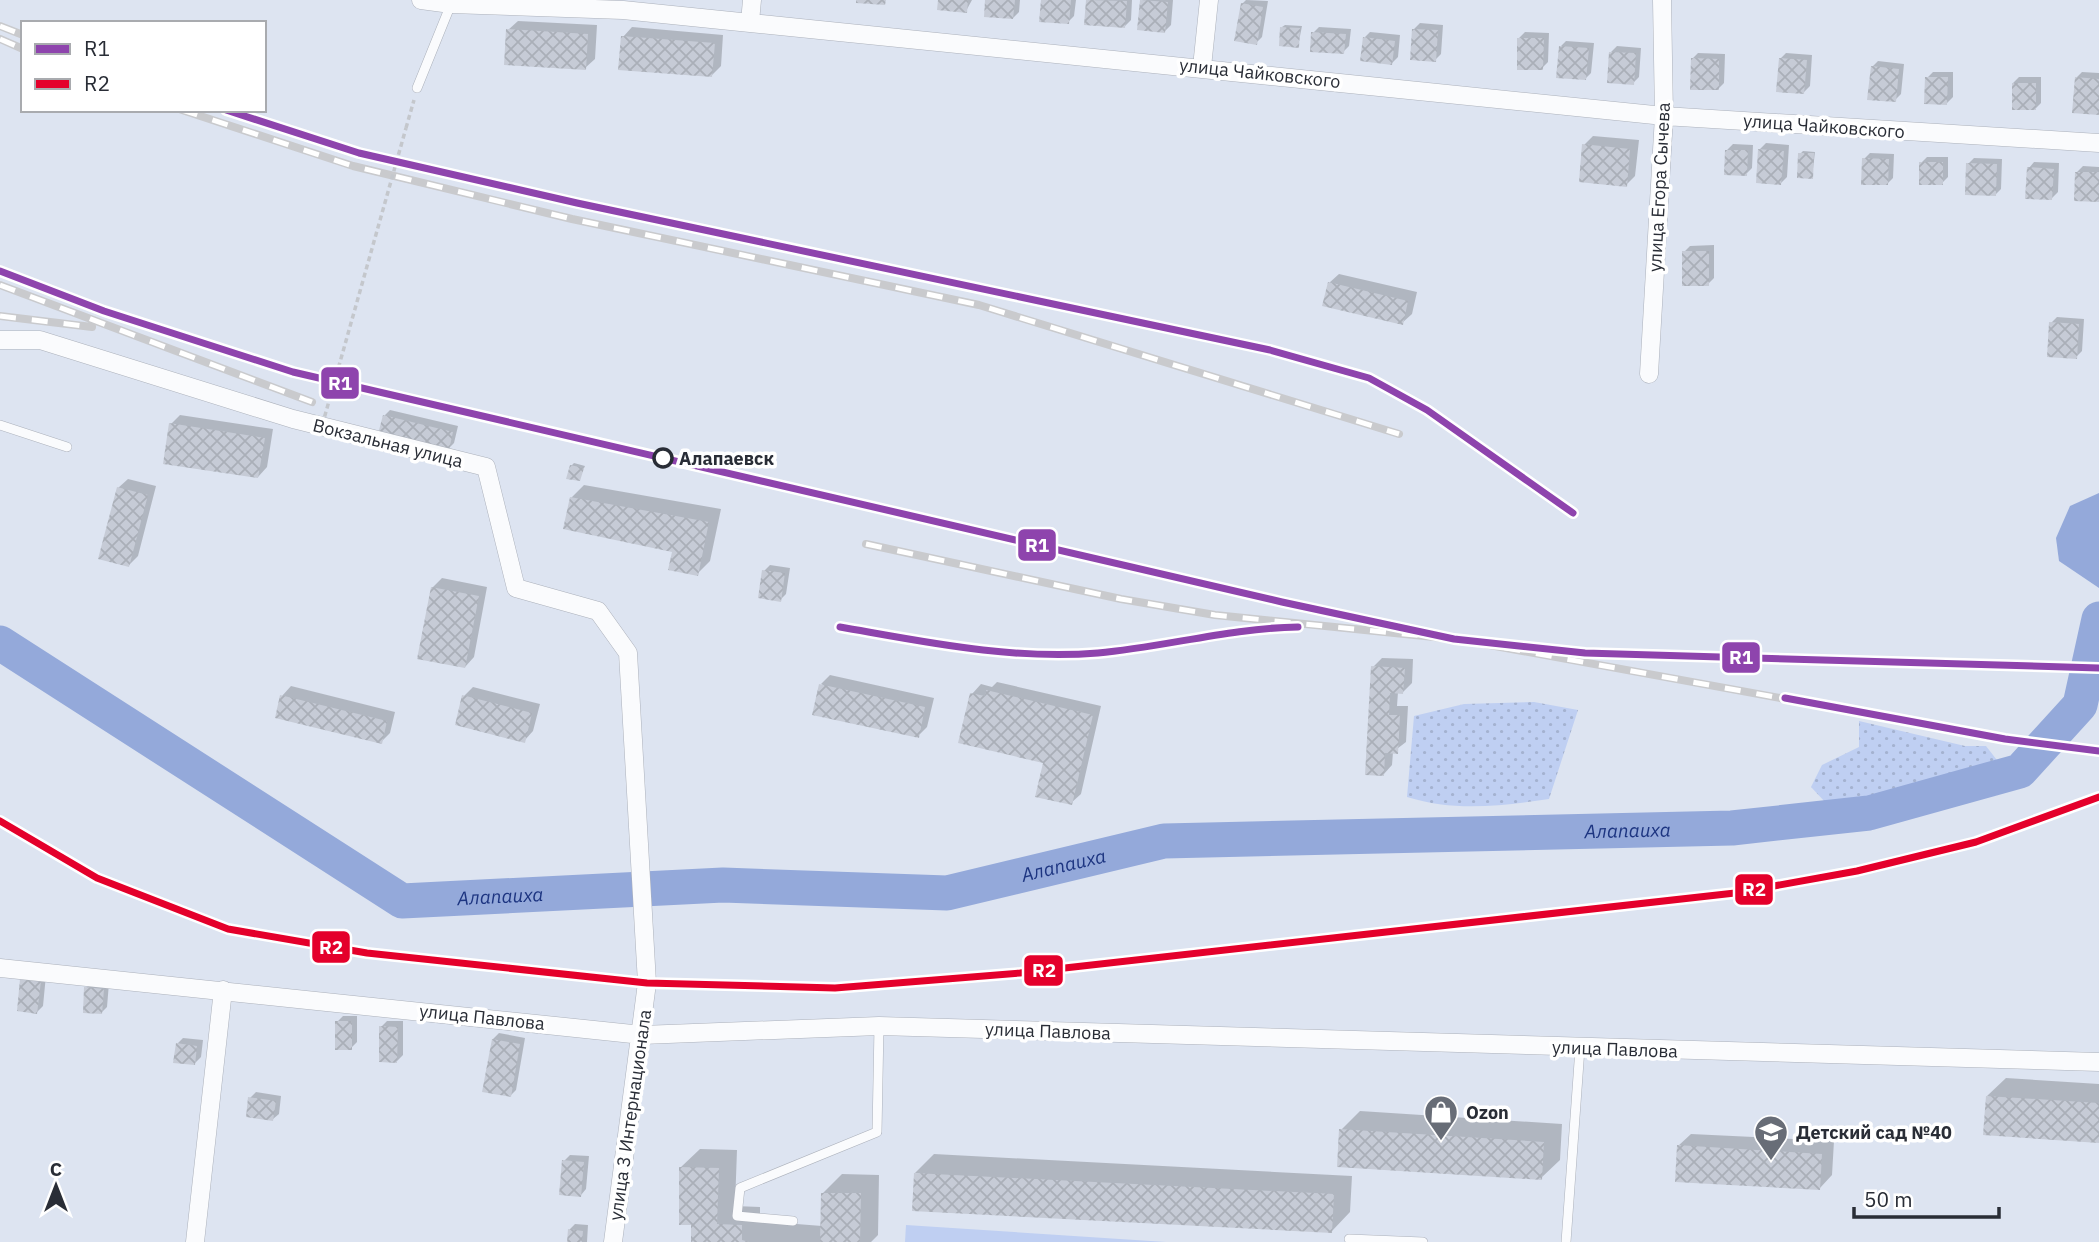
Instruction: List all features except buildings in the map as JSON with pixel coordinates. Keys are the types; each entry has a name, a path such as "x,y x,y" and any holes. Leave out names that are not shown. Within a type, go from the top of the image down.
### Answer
{"street":[{"name":"улица Чайковского","path":"421,0 451,4 623,10 1664,116 2099,144"},
{"path":"750,22 752,0"},
{"path":"1202,67 1209,0"},
{"name":"улица Егора Сычева","path":"1649,374 1664,116 1662,0"},
{"name":"Вокзальная улица","path":"1,343 40,340 293,419 486,467 516,588 598,611 628,653 641,862"},
{"name":"улица 3 Интернационала","path":"613,1242 647,982 641,862"},
{"name":"улица Павлова","path":"0,968 642,1035 878,1026 2099,1062"},
{"path":"195,1242 223,990"}],"lane":[{"path":"417,88 451,4"},
{"path":"0,425 67,447"},
{"path":"793,1221 737,1216 740,1188 877,1132 878,1026"},
{"path":"1566,1242 1580,1048"},
{"path":"1349,1239 1423,1242"}],"path":[{"path":"320,433 417,88"}],"shaded area":[{"path":"2099,493 2099,588 2059,561 2056,538 2070,506"},
{"path":"1534,702 1578,710 1549,799 1460,806 1407,797 1414,716 1464,704"},
{"path":"1859,721 1965,746 1986,746 2000,764 1914,792 1826,803 1811,787 1822,765 1859,747"},
{"path":"906,1225 1166,1242 905,1242"}],"waterway":[{"name":"Алапаиха","path":"0,643 402,901 723,885 947,893 1164,841 1732,828 1869,813 2020,771 2080,705 2099,619"}],"railway":[{"path":"0,26 21,34"},
{"path":"0,39 21,48"},
{"path":"188,112 353,166 572,219 979,305 1399,434"},
{"path":"232,112 359,153 577,203 1270,350 1369,378 1427,410 1573,513"},
{"path":"0,285 312,402"},
{"path":"0,316 92,327"},
{"path":"866,544 1121,599 1215,615 1454,639"},
{"path":"840,627 971,650 1023,655 1079,654 1277,628"},
{"path":"1473,642 2005,739 2099,751"},
{"path":"0,821 97,878 228,929 367,953 647,983 835,988 1020,973 1735,893 1857,871 1976,842 2099,797"}],"transit line":[{"name":"R1","path":"232,112 359,153 577,203 1270,350 1369,378 1427,410 1573,513"},
{"name":"R1","path":"0,271 104,311 293,372 1282,602 1454,639 1585,653 2099,668"},
{"name":"R1","path":"840,627 1000,652 1065,655 1123,650 1247,631 1298,627"},
{"name":"R1","path":"1785,698 2005,739 2099,751"},
{"name":"R2","path":"0,821 97,878 228,929 367,953 647,983 835,988 1020,973 1735,893 1857,871 1976,842 2099,797"}],"place":[{"name":"Алапаевск","path":"663,458"},
{"name":"Ozon","path":"1441,1142"},
{"name":"Детский сад №40","path":"1771,1162"}]}
